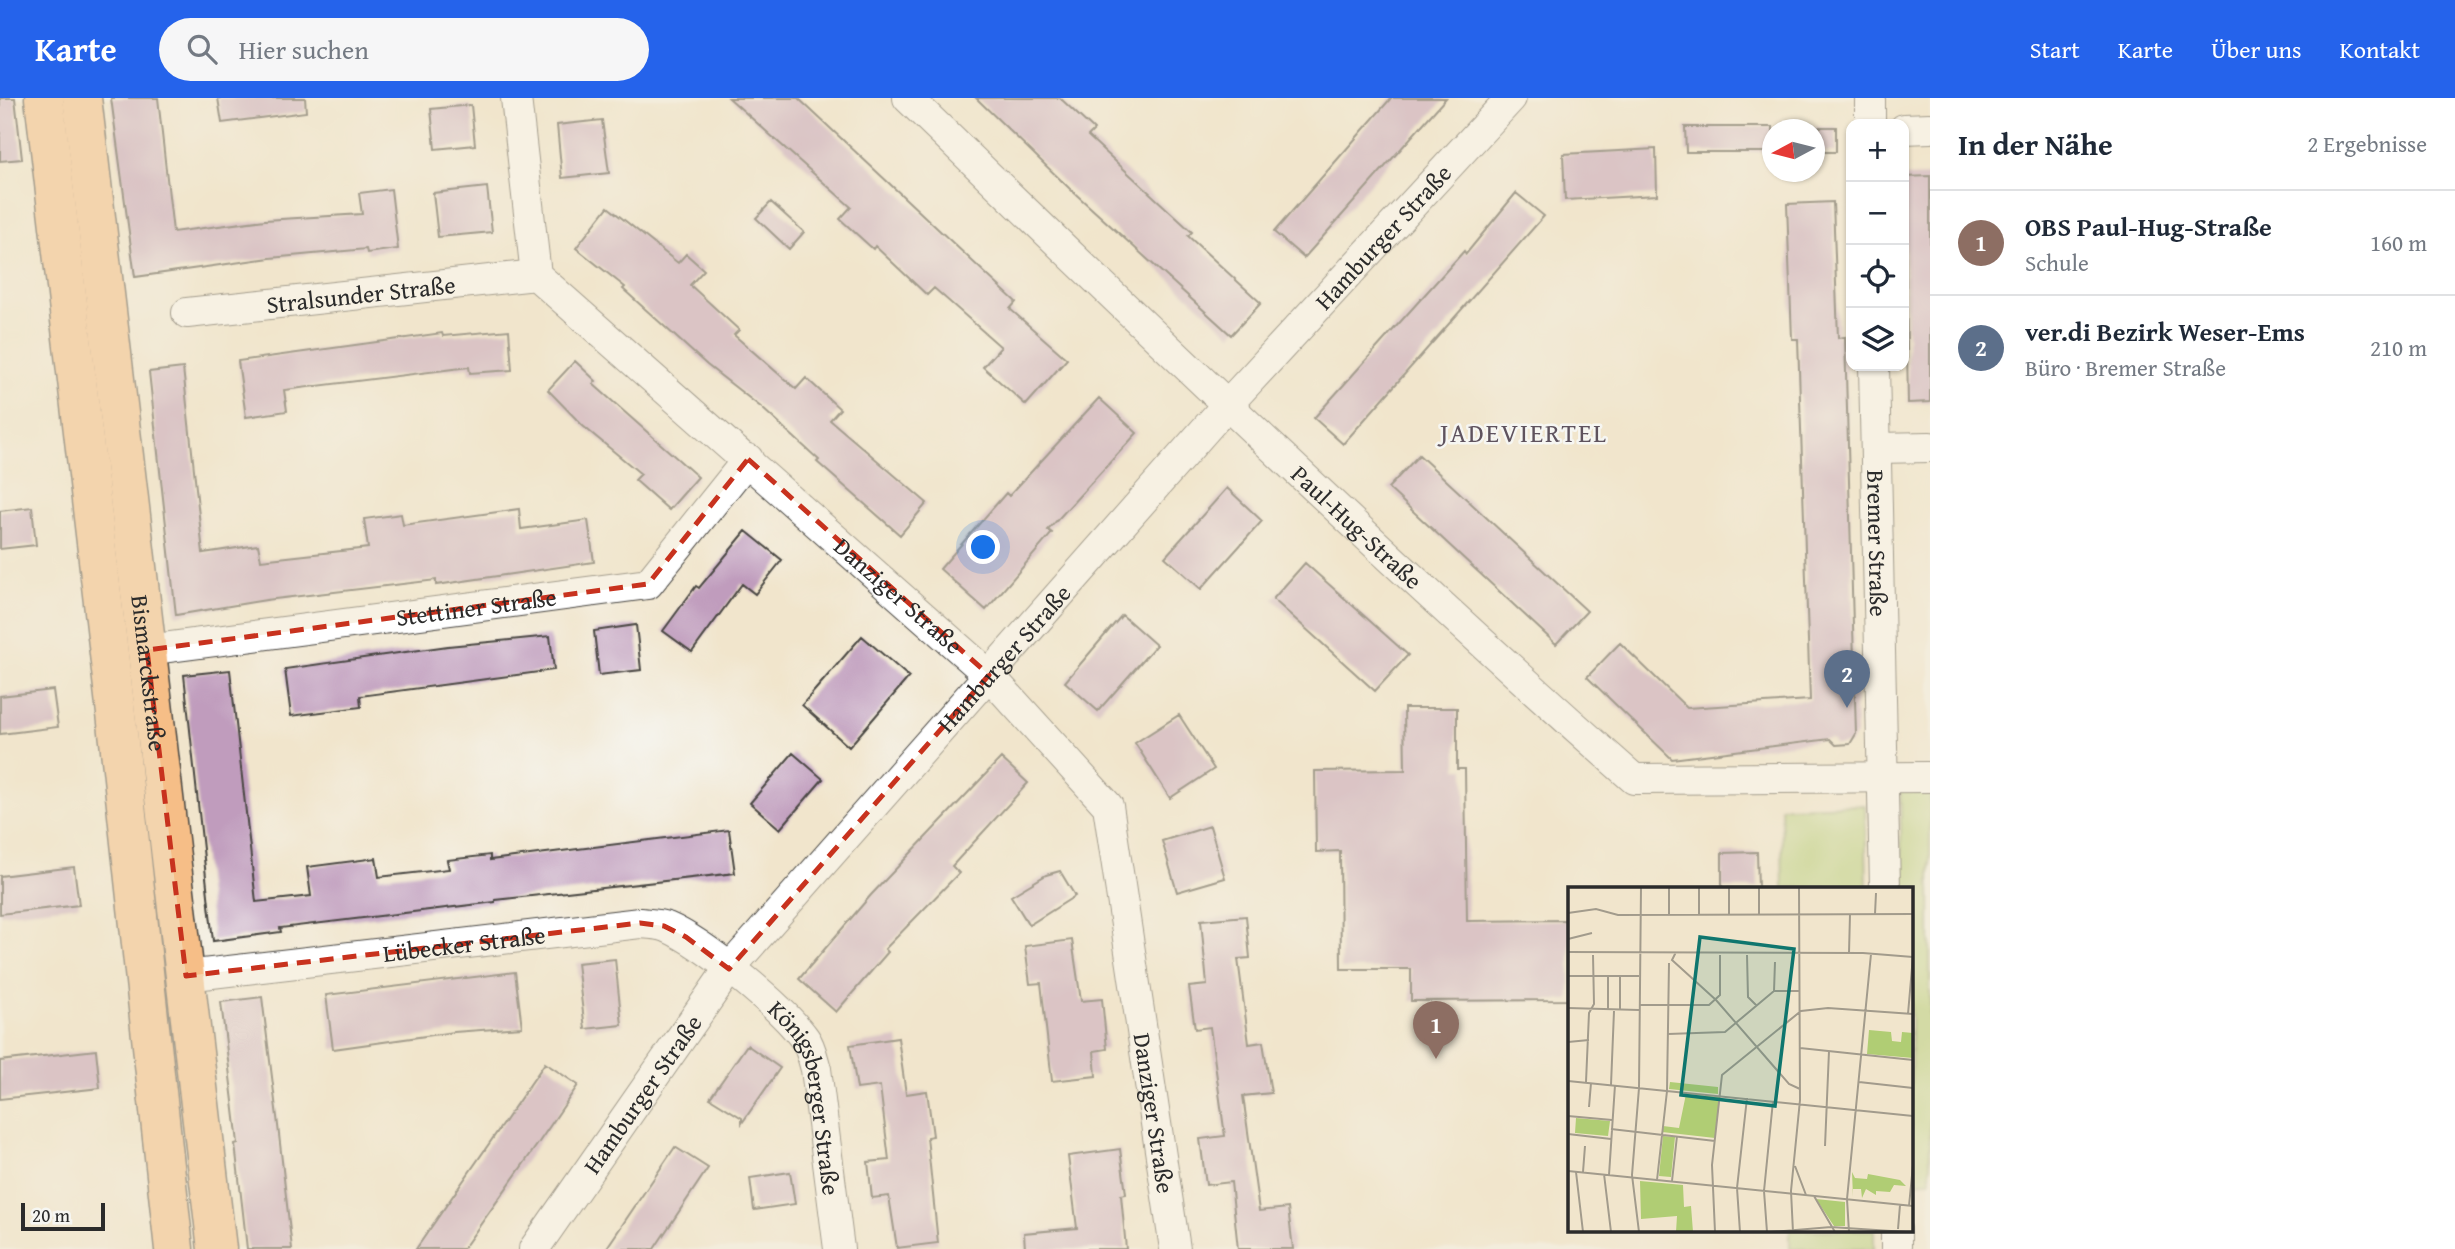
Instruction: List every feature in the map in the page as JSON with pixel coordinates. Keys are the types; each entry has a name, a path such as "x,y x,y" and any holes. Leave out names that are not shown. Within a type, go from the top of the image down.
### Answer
{"main road":[{"name":"Bismarckstraße","path":"44,98 117,722 174,1249"},
{"name":"Bismarckstraße","path":"82,98 217,1249"}],"street":[{"path":"516,98 536,275"},
{"name":"Paul-Hug-Straße","path":"908,98 1226,406 1475,639 1634,779 1720,781 1930,777"},
{"name":"Hamburger Straße","path":"534,1249 729,969 1226,406 1511,98"},
{"path":"1870,98 1870,119"},
{"path":"1909,129 1930,128"},
{"name":"Stralsunder Straße","path":"187,313 536,275"},
{"name":"Danziger Straße","path":"536,275 748,459 989,675 1108,806 1175,1249"},
{"name":"Bremer Straße","path":"1874,371 1885,887"},
{"path":"1876,448 1930,447"},
{"name":"Stettiner Straße","path":"147,650 648,584 748,459"},
{"name":"Lübecker Straße","path":"186,976 640,923 664,926 686,937 729,969"},
{"name":"Königsberger Straße","path":"729,969 783,1014 807,1041 816,1069 839,1249"}],"highlighted area":[{"path":"748,459 989,675 729,969 686,937 664,926 640,923 186,976 147,650 648,584"}],"green space":[{"path":"1900,774 1930,774 1930,1181 1912,1182 1912,887 1902,887"},
{"path":"1865,805 1867,887 1783,887 1781,807"},
{"path":"1790,1232 1874,1232 1874,1249 1790,1249"}],"building":[{"path":"0,98 15,98 22,159 0,161"},
{"path":"111,98 158,98 173,232 265,220 362,214 359,193 391,189 398,249 367,253 366,249 270,258 135,277"},
{"path":"218,98 305,98 306,112 222,123"},
{"path":"729,98 798,98 1016,302 1010,309 1067,359 1026,405 983,367 1001,347 934,288 927,295 875,246 873,249 840,219 851,207"},
{"path":"976,98 1060,98 1094,130 1088,136 1192,232 1188,236 1261,303 1231,335 1069,188"},
{"path":"1391,98 1446,98 1304,258 1274,232"},
{"path":"471,105 475,145 435,149 431,109"},
{"path":"602,120 609,173 562,178 557,125"},
{"path":"1685,127 1762,127 1762,152 1686,152"},
{"path":"1825,127 1836,127 1836,152 1825,152"},
{"path":"1656,149 1657,195 1565,200 1563,154"},
{"path":"1930,176 1930,402 1908,403 1909,371 1909,177"},
{"path":"487,187 492,232 438,237 433,193"},
{"path":"1516,193 1544,216 1343,444 1314,418 1464,251 1466,254"},
{"path":"771,202 804,232 789,249 756,218"},
{"path":"1833,202 1838,338 1845,337 1856,734 1850,744 1836,745 1830,739 1672,759 1587,677 1620,643 1687,708 1810,700 1798,339 1792,339 1787,204"},
{"path":"608,207 678,263 686,254 704,270 690,285 739,330 734,335 796,389 806,378 840,409 830,420 927,503 900,535 817,462 819,460 762,408 707,365 623,289 625,287 576,248"},
{"path":"509,330 512,370 470,373 469,367 284,390 287,411 246,417 238,361 442,333 443,336"},
{"path":"575,361 596,381 593,384 698,477 669,510 635,480 641,474 583,426 548,390"},
{"path":"183,368 203,553 258,545 261,560 368,548 364,519 401,514 403,525 519,509 521,529 588,520 594,562 436,585 436,580 266,600 176,615 149,372"},
{"path":"1099,398 1137,433 1048,530 1052,533 986,610 940,569 1006,493 1009,496"},
{"path":"1419,455 1587,611 1556,644 1388,488"},
{"path":"1227,488 1262,521 1201,589 1165,557"},
{"path":"32,507 36,545 0,549 0,511"},
{"path":"746,531 782,560 755,594 742,584 692,652 663,631 696,586 699,588"},
{"path":"1305,563 1408,655 1375,691 1273,599"},
{"path":"1122,615 1156,645 1098,711 1065,682"},
{"path":"636,625 641,670 599,675 594,631"},
{"path":"550,636 554,670 360,696 361,707 291,716 285,669 448,646"},
{"path":"862,636 909,677 849,747 802,705"},
{"path":"230,670 256,902 311,896 307,867 376,858 379,877 449,869 447,860 490,855 490,860 729,830 735,873 280,928 281,932 213,941 184,675"},
{"path":"53,690 58,727 0,734 0,696"},
{"path":"1404,708 1457,708 1457,769 1465,769 1467,921 1568,920 1568,1000 1411,1001 1411,969 1341,969 1340,851 1316,852 1315,771 1405,770"},
{"path":"1179,715 1214,769 1170,798 1135,743"},
{"path":"793,753 823,779 780,829 750,803"},
{"path":"1001,758 1028,783 952,866 959,873 885,949 888,952 836,1012 799,979 871,895"},
{"path":"1210,826 1225,878 1177,892 1162,841"},
{"path":"1757,852 1758,887 1722,887 1722,853"},
{"path":"74,867 79,905 0,914 0,876"},
{"path":"1060,871 1075,896 1029,925 1011,896 1046,875"},
{"path":"1246,916 1250,958 1238,959 1249,1044 1263,1042 1271,1093 1243,1096 1259,1211 1288,1208 1293,1249 1238,1249 1231,1182 1206,1185 1200,1139 1225,1136 1210,1027 1195,1029 1189,987 1207,985 1201,920"},
{"path":"1072,940 1081,1001 1102,999 1107,1049 1094,1051 1096,1076 1052,1081 1041,983 1030,984 1025,946"},
{"path":"615,959 622,1025 585,1029 577,963"},
{"path":"515,972 522,1027 454,1032 333,1049 326,995"},
{"path":"262,997 292,1249 247,1249 235,1144 238,1143 221,1002"},
{"path":"898,1038 906,1094 927,1091 933,1136 927,1137 938,1243 897,1248 889,1196 872,1198 868,1162 889,1160 880,1086 857,1089 850,1045"},
{"path":"747,1045 780,1068 742,1123 742,1118 710,1098"},
{"path":"96,1050 100,1088 0,1099 0,1061"},
{"path":"545,1063 578,1085 537,1145 463,1249 416,1249"},
{"path":"675,1147 708,1168 654,1249 606,1249"},
{"path":"1120,1149 1126,1194 1121,1195 1126,1249 1025,1249 1024,1233 1077,1228 1068,1156"},
{"path":"790,1172 795,1204 754,1210 750,1178"}],"place":[{"name":"ver.di Bezirk Weser-Ems","path":"1847,708"},
{"name":"OBS Paul-Hug-Straße","path":"1436,1059"}],"district":[{"name":"JADEVIERTEL","path":"1524,432"}]}
